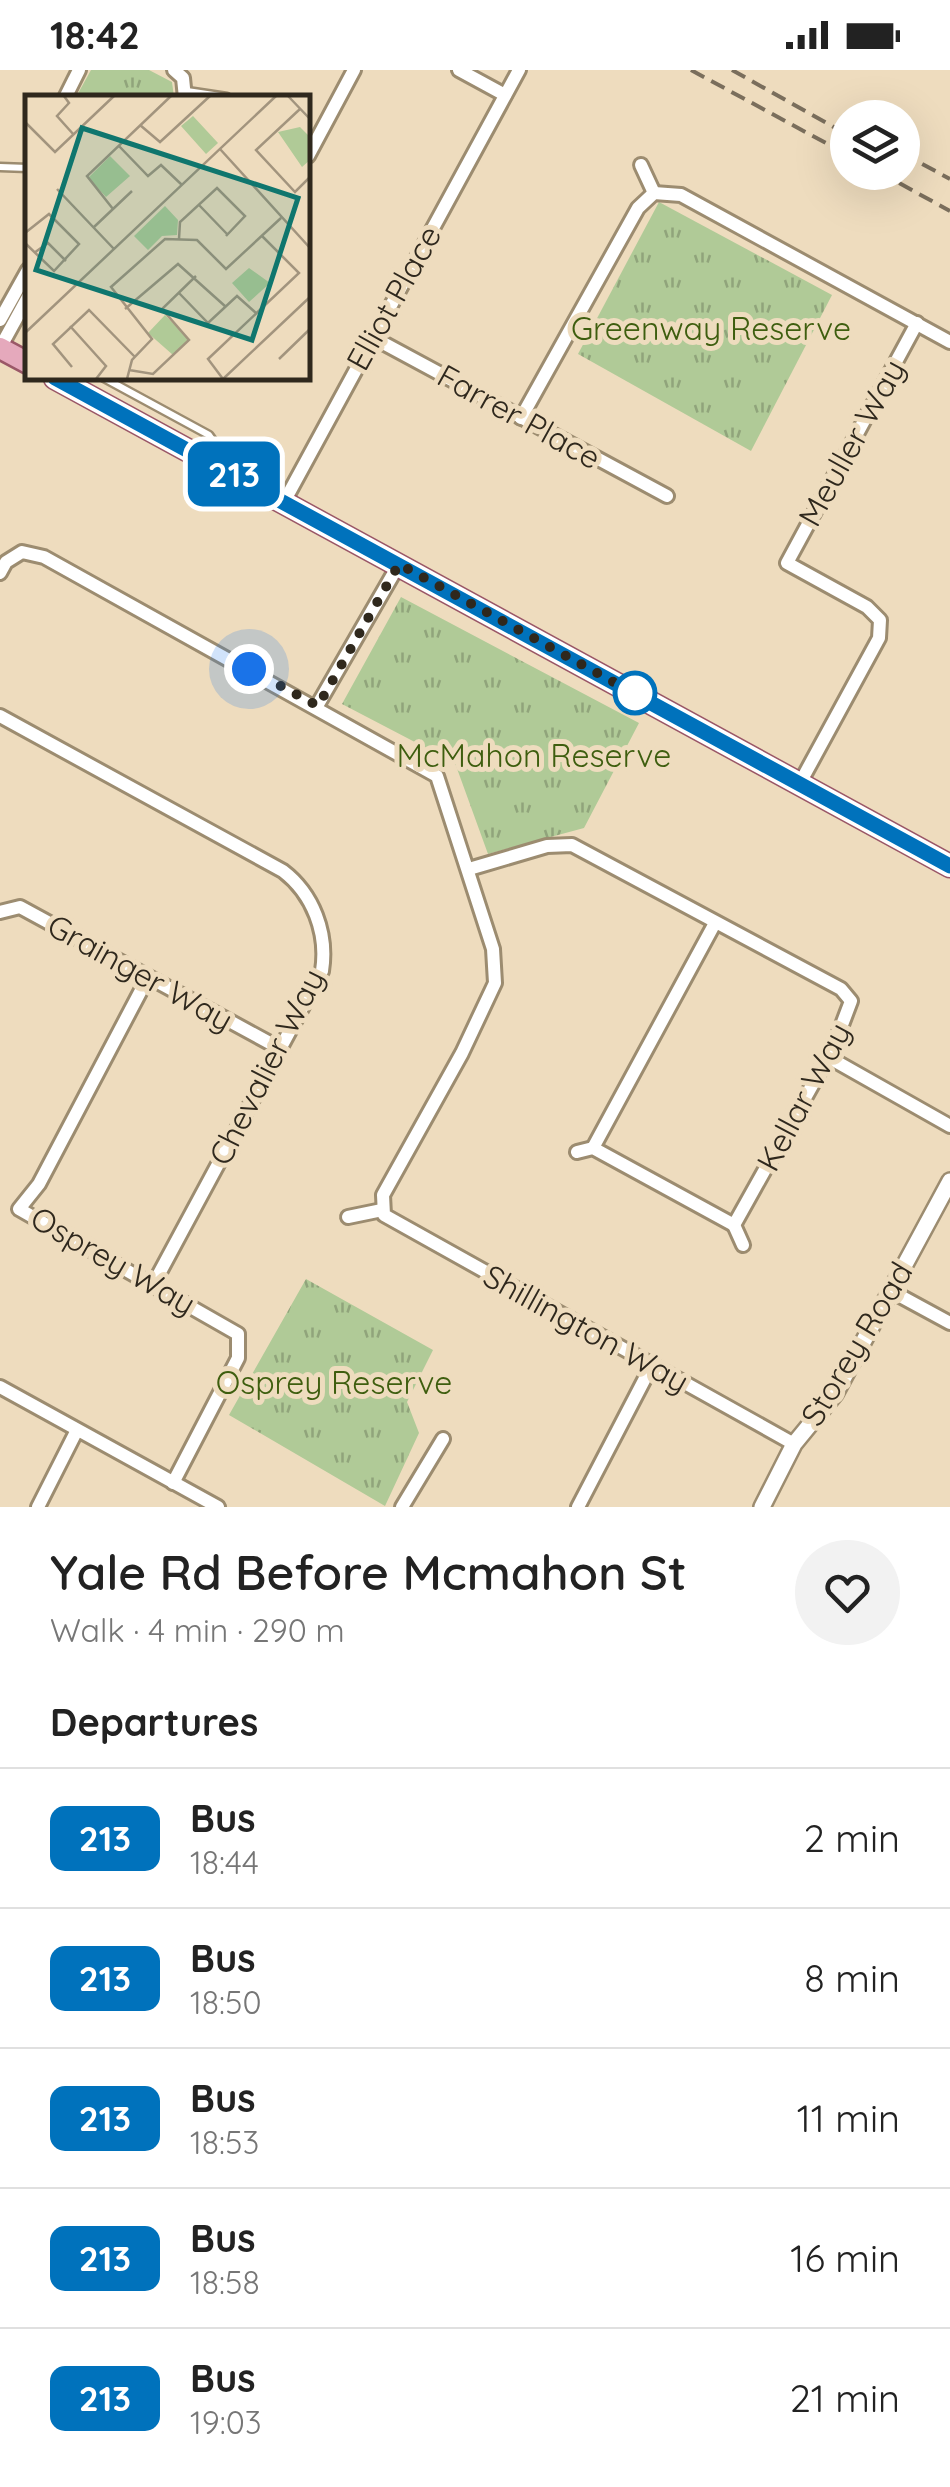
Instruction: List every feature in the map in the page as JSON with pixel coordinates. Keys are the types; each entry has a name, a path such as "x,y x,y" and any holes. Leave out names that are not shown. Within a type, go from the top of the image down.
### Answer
{"main road":[{"path":"0,348 25,360"},
{"path":"59,380 950,866"}],"street":[{"path":"66,95 79,70"},
{"path":"174,70 186,94"},
{"path":"310,152 354,70"},
{"path":"459,70 505,95"},
{"name":"Elliot Place","path":"284,502 519,70"},
{"path":"641,165 654,193"},
{"path":"521,418 638,208 654,193 681,195 950,342"},
{"path":"0,320 25,275"},
{"path":"0,348 25,302"},
{"name":"Meuller Way","path":"800,783 878,638 880,620 867,608 780,564 916,324"},
{"name":"Farrer Place","path":"372,337 667,496"},
{"path":"0,573 13,556 32,552 318,706 437,776 493,949 495,983 462,1053 384,1195 382,1210 348,1217"},
{"path":"318,706 399,564"},
{"name":"Chevalier Way","path":"0,716 283,871 302,888 314,912 325,952 322,971 153,1285"},
{"name":"Kellar Way","path":"469,869 547,846 572,845 846,993 851,1008 828,1057 734,1225"},
{"name":"Grainger Way","path":"0,912 20,907 279,1048"},
{"path":"593,1148 715,923"},
{"name":"Osprey Way","path":"148,979 39,1184 19,1208 234,1329 241,1340 238,1358 172,1482"},
{"path":"828,1057 950,1126"},
{"path":"577,1152 593,1148 734,1225 742,1245"},
{"name":"Storey Road","path":"762,1507 794,1444 835,1394 950,1180"},
{"name":"Shillington Way","path":"382,1210 389,1221 794,1444"},
{"path":"892,1291 950,1323"},
{"path":"578,1507 652,1365"},
{"path":"0,1388 218,1507"},
{"path":"38,1507 77,1430"},
{"path":"402,1507 443,1439"}],"lane":[{"path":"0,167 25,168"},
{"path":"108,380 209,435 214,442 216,464"}],"green space":[{"path":"91,70 149,70 172,82 174,95 77,95"},
{"name":"Greenway Reserve","path":"659,202 832,295 751,451 578,354"},
{"name":"McMahon Reserve","path":"401,597 639,723 584,828 488,854 455,763 342,704"},
{"name":"Osprey Reserve","path":"306,1279 433,1350 407,1402 419,1433 385,1506 229,1415"}],"railway":[{"path":"691,70 830,145"},
{"path":"732,70 830,125"},
{"path":"920,163 950,179"},
{"path":"912,190 950,211"}],"bus line":[{"name":"213","path":"59,380 950,866"}],"route":[{"path":"249,669 318,706 399,564 639,696 635,693"}]}
